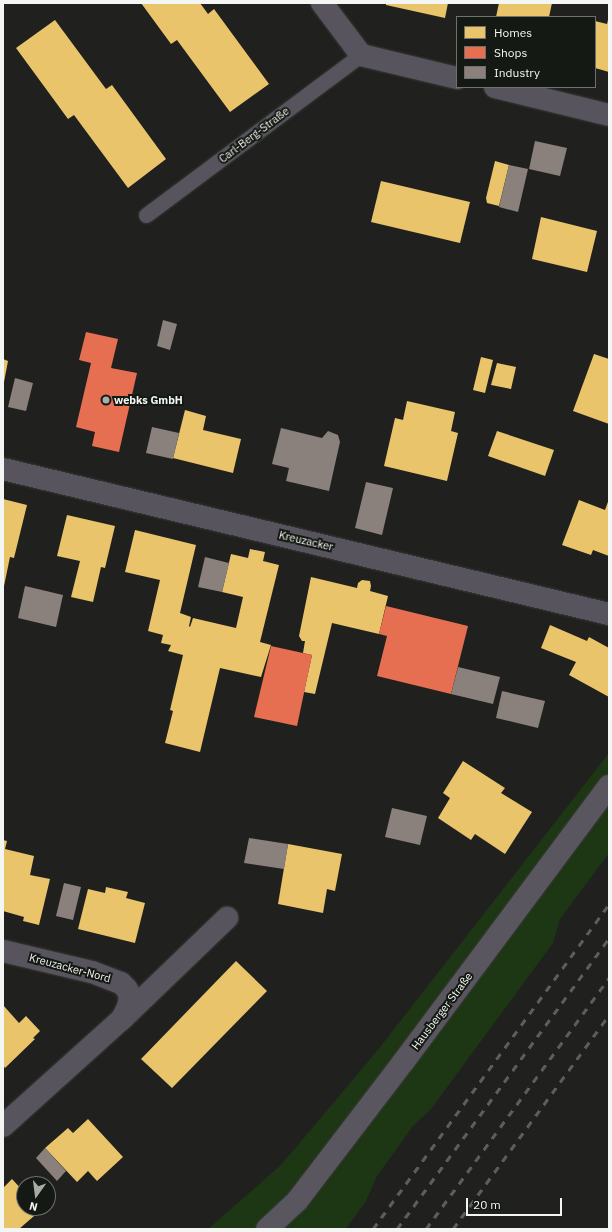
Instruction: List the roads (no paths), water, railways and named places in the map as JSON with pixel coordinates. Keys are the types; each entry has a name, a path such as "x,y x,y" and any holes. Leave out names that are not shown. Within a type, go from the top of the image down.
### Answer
{"main road":[{"name":"Hausberger Straße","path":"267,1229 296,1201 414,1049 609,786"}],"street":[{"path":"322,3 362,55 456,78"},
{"path":"499,88 609,114"},
{"name":"Kreuzacker","path":"3,468 609,614"},
{"name":"Kreuzacker-Nord","path":"3,1126 122,1019 227,918"},
{"name":"Kreuzacker-Nord","path":"3,951 92,972 121,983 127,989 130,997 128,1007 122,1019"}],"lane":[{"name":"Carl-Berg-Straße","path":"146,215 362,55"}],"railway":[{"path":"373,1229 609,904"},
{"path":"397,1229 609,938"},
{"path":"426,1229 609,978"},
{"path":"453,1229 609,1015"}],"place":[{"name":"webks GmbH","path":"106,400"}]}
